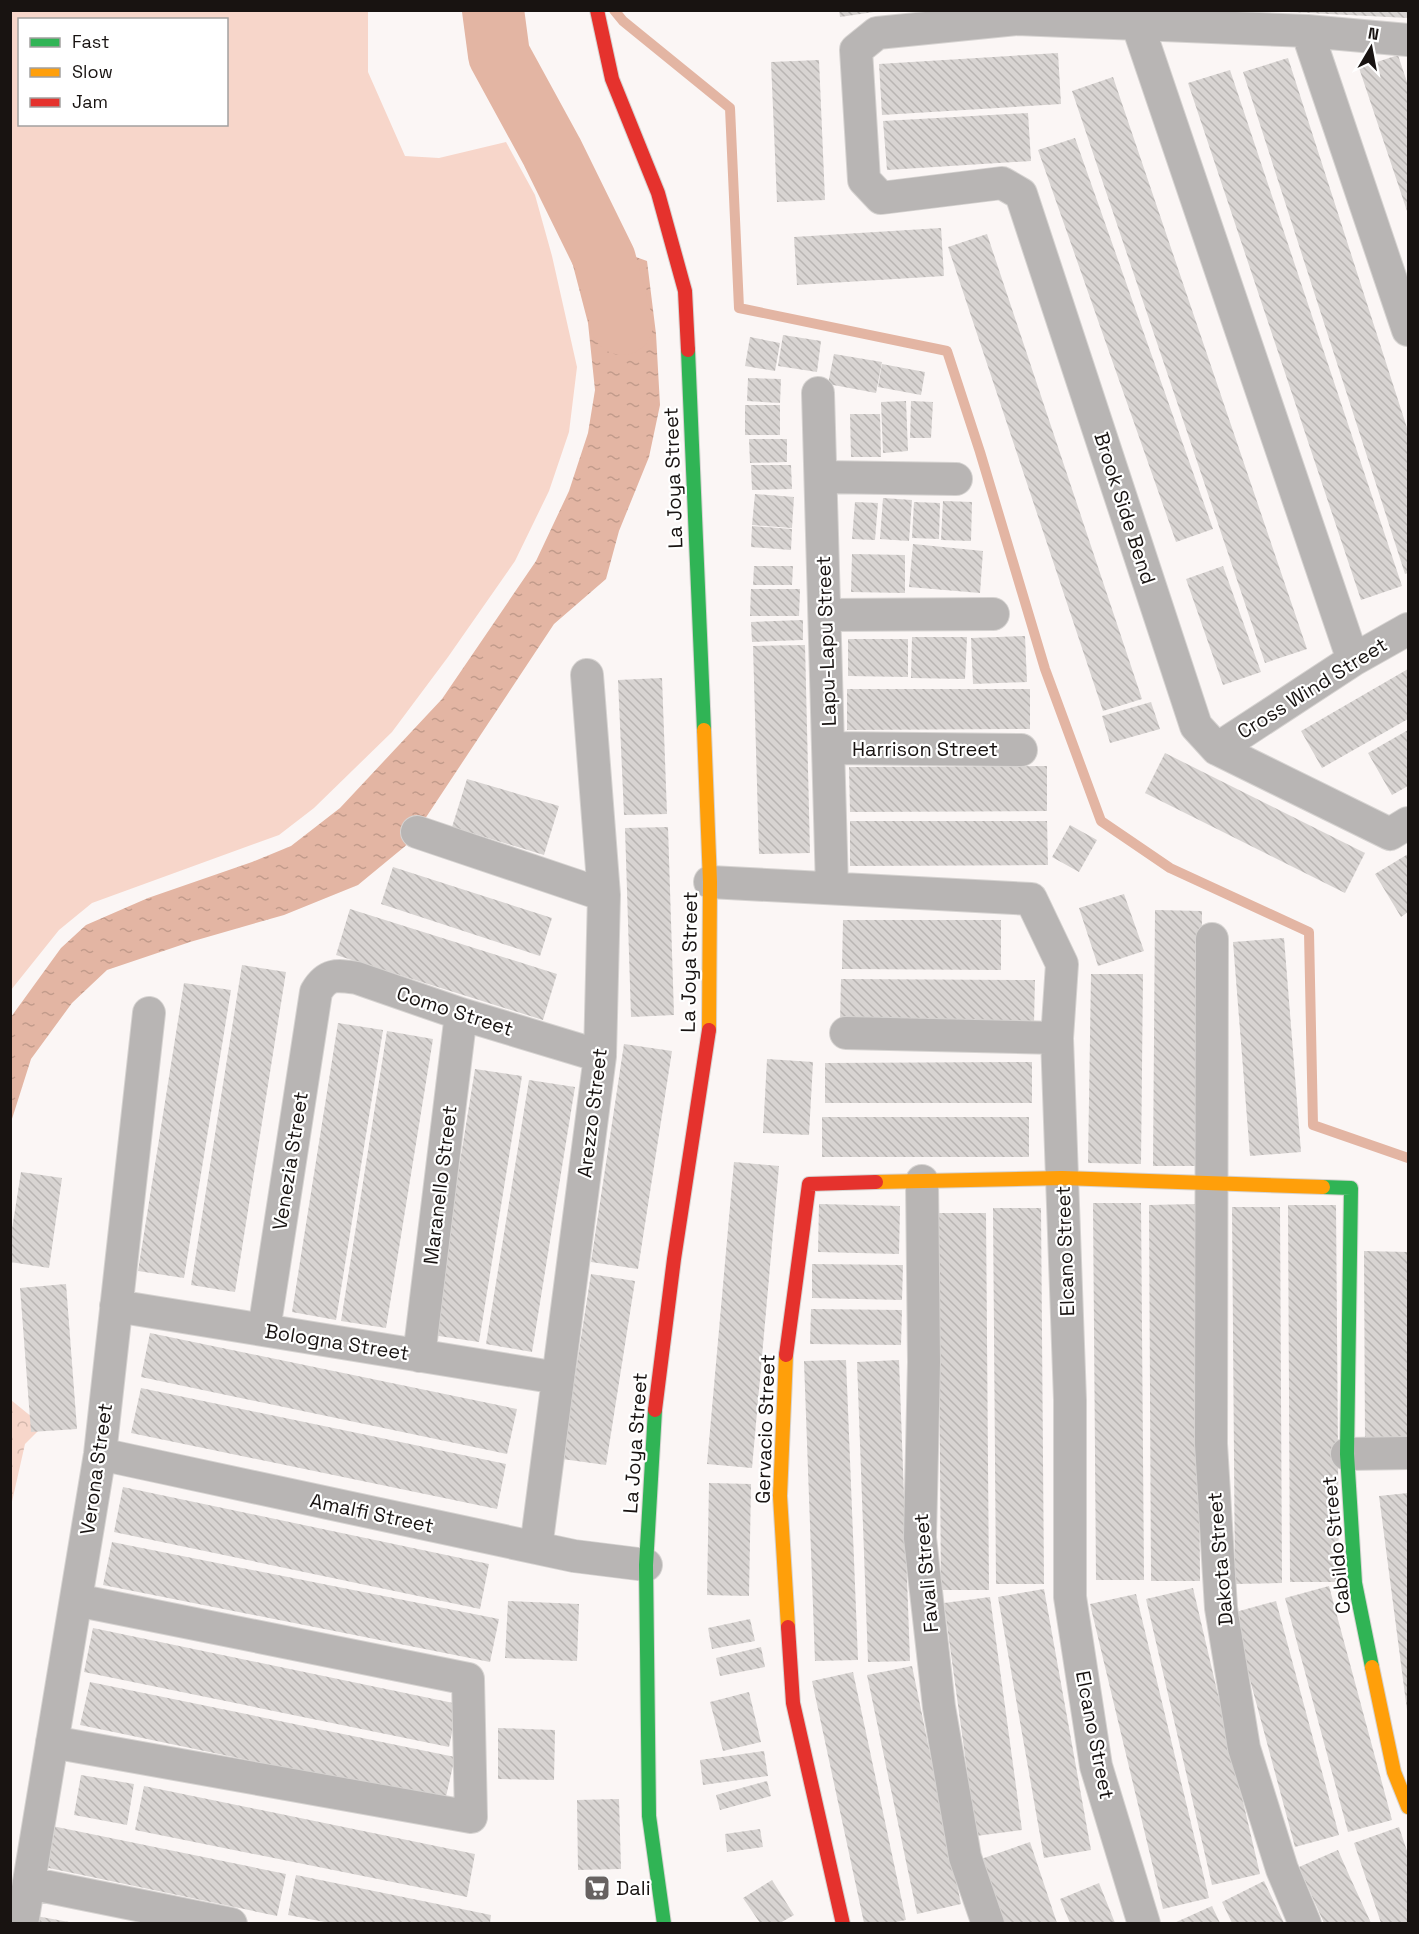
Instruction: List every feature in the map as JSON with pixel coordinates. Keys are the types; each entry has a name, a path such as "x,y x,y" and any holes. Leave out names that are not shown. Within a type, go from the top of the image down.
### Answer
{"street":[{"name":"La Joya Street","path":"597,10 612,79 658,193 685,291 710,882 709,1034 674,1259 656,1398 646,1565 648,1816 664,1923"},
{"name":"Brook Side Bend","path":"1137,23 1017,19 877,33 856,50 864,180 881,198 1002,183 1022,194 1196,726 1217,749 1389,834 1408,823"},
{"path":"1353,660 1137,23 1306,31 1408,40"},
{"path":"1306,31 1408,330"},
{"name":"Lapu-Lapu Street","path":"818,393 832,888"},
{"path":"821,477 956,479"},
{"path":"826,615 993,614"},
{"name":"Cross Wind Street","path":"1217,749 1353,660 1408,629"},
{"name":"Arezzo Street","path":"536,1548 600,1056 604,896 587,675"},
{"name":"Harrison Street","path":"829,748 1021,750"},
{"path":"417,832 604,896"},
{"name":"Elcano Street","path":"710,882 1031,899 1062,964 1057,1038 1070,1400 1070,1598 1096,1766 1144,1923"},
{"name":"Dakota Street","path":"1212,939 1211,1444 1221,1608 1244,1748 1282,1869 1305,1923"},
{"name":"Como Street","path":"316,992 321,983 330,977 357,978 461,1014 600,1056"},
{"name":"Venezia Street","path":"264,1330 316,992"},
{"name":"Verona Street","path":"22,1923 100,1454 149,1013"},
{"name":"Maranello Street","path":"418,1356 461,1014"},
{"path":"846,1033 1057,1038"},
{"name":"Gervacio Street","path":"843,1923 794,1702 780,1496 786,1358 809,1184 1062,1178 1211,1183"},
{"name":"Favali Street","path":"922,1181 924,1362 920,1539 939,1707 965,1857 988,1923"},
{"name":"Cabildo Street","path":"1211,1183 1351,1188 1347,1454 1355,1583 1394,1773 1408,1807"},
{"name":"Bologna Street","path":"116,1306 558,1378"},
{"path":"1347,1454 1408,1452"},
{"name":"Amalfi Street","path":"100,1454 579,1557 646,1565"},
{"path":"52,1742 471,1817 468,1679 76,1600"},
{"path":"28,1883 231,1923"}],"green space":[{"path":"11,10 368,11 368,72 405,156 439,158 506,142 535,195 552,256 577,367 569,432 549,491 515,561 392,732 314,808 279,835 92,903 59,930 11,990"},
{"path":"11,1400 43,1426 25,1444 11,1506"}],"water":[{"path":"564,231 647,261 656,334 660,405 649,457 619,531 606,579 554,624 409,843 358,885 284,915 190,942 107,970 72,1003 31,1059 11,1122 11,1017 61,948 86,925 148,898 291,846 340,808 442,699 536,561 569,491 588,433 595,390 588,323"}],"building":[{"path":"839,10 874,10 874,12 840,17"},
{"path":"1289,10 1408,10 1408,18 1289,12"},
{"path":"1058,53 1061,104 882,115 879,64"},
{"path":"1398,55 1408,85 1408,214 1359,68"},
{"path":"1288,58 1408,431 1408,573 1405,574 1243,72"},
{"path":"819,60 825,200 777,202 771,62"},
{"path":"1230,70 1402,586 1361,600 1188,83"},
{"path":"1113,77 1307,649 1265,663 1072,91"},
{"path":"1028,113 1031,161 887,170 883,121"},
{"path":"1075,138 1213,529 1176,542 1038,150"},
{"path":"941,228 944,276 797,285 794,237"},
{"path":"987,234 1142,699 1103,711 948,247"},
{"path":"783,335 821,341 817,372 778,366"},
{"path":"750,337 780,343 775,371 745,366"},
{"path":"834,354 882,362 876,393 828,384"},
{"path":"882,364 925,372 921,395 878,387"},
{"path":"748,378 781,379 780,403 747,401"},
{"path":"906,401 908,451 883,453 881,402"},
{"path":"911,401 933,402 931,438 910,438"},
{"path":"745,405 780,405 780,435 745,435"},
{"path":"850,414 880,414 881,457 851,457"},
{"path":"749,439 787,439 787,462 750,463"},
{"path":"751,465 791,465 792,489 752,490"},
{"path":"755,494 794,497 792,528 752,525"},
{"path":"883,498 912,500 909,541 880,539"},
{"path":"943,501 972,502 971,541 941,540"},
{"path":"855,502 878,503 875,540 852,539"},
{"path":"914,502 940,503 939,539 912,538"},
{"path":"752,526 792,529 791,550 751,547"},
{"path":"913,544 983,551 980,593 909,587"},
{"path":"852,554 905,555 905,593 851,592"},
{"path":"754,566 793,566 792,585 753,585"},
{"path":"1223,566 1261,672 1223,685 1186,579"},
{"path":"751,589 800,589 799,616 750,616"},
{"path":"803,620 803,640 752,642 751,622"},
{"path":"1025,636 1027,682 973,684 971,638"},
{"path":"912,637 967,637 965,679 911,678"},
{"path":"848,639 908,639 908,677 848,676"},
{"path":"805,645 810,853 759,854 753,646"},
{"path":"1408,669 1408,719 1322,768 1301,731"},
{"path":"662,678 667,814 624,815 618,680"},
{"path":"847,689 1030,689 1030,729 847,730"},
{"path":"1151,702 1160,729 1110,743 1102,716"},
{"path":"1408,730 1408,786 1392,795 1368,753"},
{"path":"1165,753 1365,853 1345,893 1145,793"},
{"path":"1047,766 1047,811 850,812 849,767"},
{"path":"467,779 559,806 544,855 452,827"},
{"path":"850,821 1047,821 1048,865 850,866"},
{"path":"1070,825 1097,840 1079,872 1052,857"},
{"path":"668,827 674,1015 631,1017 625,828"},
{"path":"1408,854 1408,912 1401,917 1375,874"},
{"path":"393,867 552,918 540,956 381,904"},
{"path":"1124,894 1144,951 1098,966 1079,908"},
{"path":"350,909 557,974 543,1020 336,955"},
{"path":"1155,910 1202,911 1200,1166 1153,1166"},
{"path":"843,920 1001,920 1001,970 842,969"},
{"path":"1284,938 1301,1152 1250,1156 1233,942"},
{"path":"242,965 286,972 235,1292 191,1285"},
{"path":"1091,974 1143,974 1141,1164 1088,1163"},
{"path":"841,979 1035,980 1034,1024 840,1023"},
{"path":"184,983 231,990 184,1278 138,1271"},
{"path":"338,1023 383,1030 336,1320 292,1312"},
{"path":"387,1031 433,1039 386,1328 341,1321"},
{"path":"624,1044 672,1051 638,1269 591,1262"},
{"path":"767,1059 813,1062 809,1135 763,1133"},
{"path":"1032,1062 1032,1103 825,1103 825,1063"},
{"path":"475,1069 522,1076 479,1342 432,1335"},
{"path":"529,1080 575,1087 532,1352 486,1344"},
{"path":"822,1117 1029,1117 1029,1157 822,1157"},
{"path":"734,1162 779,1166 752,1468 707,1464"},
{"path":"21,1172 62,1178 49,1268 10,1262 10,1242"},
{"path":"1093,1203 1141,1203 1144,1580 1096,1580"},
{"path":"819,1204 900,1206 899,1254 818,1252"},
{"path":"1197,1204 1200,1581 1151,1581 1149,1205"},
{"path":"1288,1205 1336,1205 1339,1582 1290,1582"},
{"path":"1232,1207 1280,1207 1282,1583 1235,1584"},
{"path":"993,1208 1041,1208 1044,1584 996,1584"},
{"path":"938,1213 986,1213 989,1590 941,1590"},
{"path":"1364,1251 1408,1252 1408,1440 1365,1440"},
{"path":"812,1264 903,1265 902,1300 812,1298"},
{"path":"591,1274 635,1281 606,1465 562,1459"},
{"path":"66,1284 77,1429 31,1432 20,1288"},
{"path":"811,1309 902,1310 901,1345 810,1344"},
{"path":"150,1333 517,1409 507,1454 141,1377"},
{"path":"846,1360 858,1660 815,1661 804,1361"},
{"path":"899,1360 910,1661 868,1662 857,1362"},
{"path":"141,1388 506,1464 497,1509 131,1433"},
{"path":"709,1483 751,1484 749,1596 707,1595"},
{"path":"123,1487 489,1564 480,1609 114,1532"},
{"path":"1408,1493 1408,1710 1407,1710 1379,1496"},
{"path":"112,1542 499,1619 490,1662 103,1585"},
{"path":"1329,1586 1392,1820 1348,1832 1285,1598"},
{"path":"1193,1588 1260,1874 1212,1885 1146,1599"},
{"path":"1044,1589 1091,1850 1044,1858 998,1597"},
{"path":"1136,1594 1209,1898 1163,1909 1090,1604"},
{"path":"990,1597 1022,1830 976,1836 944,1603"},
{"path":"508,1601 579,1604 577,1661 505,1658"},
{"path":"1276,1601 1339,1835 1295,1847 1232,1613"},
{"path":"750,1619 755,1641 712,1649 708,1628"},
{"path":"93,1628 458,1704 449,1747 84,1672"},
{"path":"761,1647 765,1667 720,1676 716,1658"},
{"path":"912,1666 961,1904 917,1914 867,1675"},
{"path":"853,1672 906,1920 891,1923 864,1923 812,1681"},
{"path":"90,1682 455,1757 445,1801 80,1725"},
{"path":"749,1692 761,1742 723,1751 710,1702"},
{"path":"498,1728 555,1730 554,1780 498,1779"},
{"path":"764,1751 768,1776 703,1785 700,1760"},
{"path":"81,1775 134,1784 127,1825 74,1815"},
{"path":"767,1781 771,1796 720,1810 716,1795"},
{"path":"144,1786 475,1854 467,1897 135,1830"},
{"path":"619,1799 621,1869 578,1870 577,1800"},
{"path":"52,1826 286,1874 277,1916 44,1867"},
{"path":"1399,1827 1408,1854 1408,1923 1381,1923 1354,1843"},
{"path":"760,1829 763,1847 727,1852 725,1834"},
{"path":"1030,1842 1057,1923 1003,1923 981,1859"},
{"path":"1338,1850 1371,1923 1324,1923 1299,1867"},
{"path":"296,1875 491,1915 490,1923 330,1923 288,1915"},
{"path":"772,1880 794,1915 780,1923 760,1923 743,1898"},
{"path":"1264,1881 1284,1923 1232,1923 1222,1902"},
{"path":"1099,1883 1115,1923 1070,1923 1060,1899"},
{"path":"1212,1906 1220,1923 1174,1923"},
{"path":"36,1916 69,1922 69,1923 35,1923"}],"waterway":[{"path":"493,10 499,55 552,152 605,260 622,324"},
{"path":"614,10 623,21 730,108 739,308 947,351 1045,669 1101,821 1170,868 1309,932 1313,1125 1408,1158"}],"traffic: fast":[{"path":"688,350 704,730"},
{"path":"1323,1187 1351,1188 1347,1454 1355,1583 1372,1667"},
{"path":"655,1410 646,1565 649,1816 664,1924"}],"traffic: slow":[{"path":"704,730 710,882 709,1030"},
{"path":"876,1182 1062,1178 1323,1187"},
{"path":"786,1355 780,1496 788,1627"},
{"path":"1372,1667 1394,1772 1408,1807"}],"traffic: jam":[{"path":"597,10 612,79 658,193 685,291 688,350"},
{"path":"655,1410 674,1259 709,1030"},
{"path":"786,1355 809,1184 876,1182"},
{"path":"788,1627 793,1703 843,1924"}],"place":[{"name":"Dali","path":"597,1888"}]}
